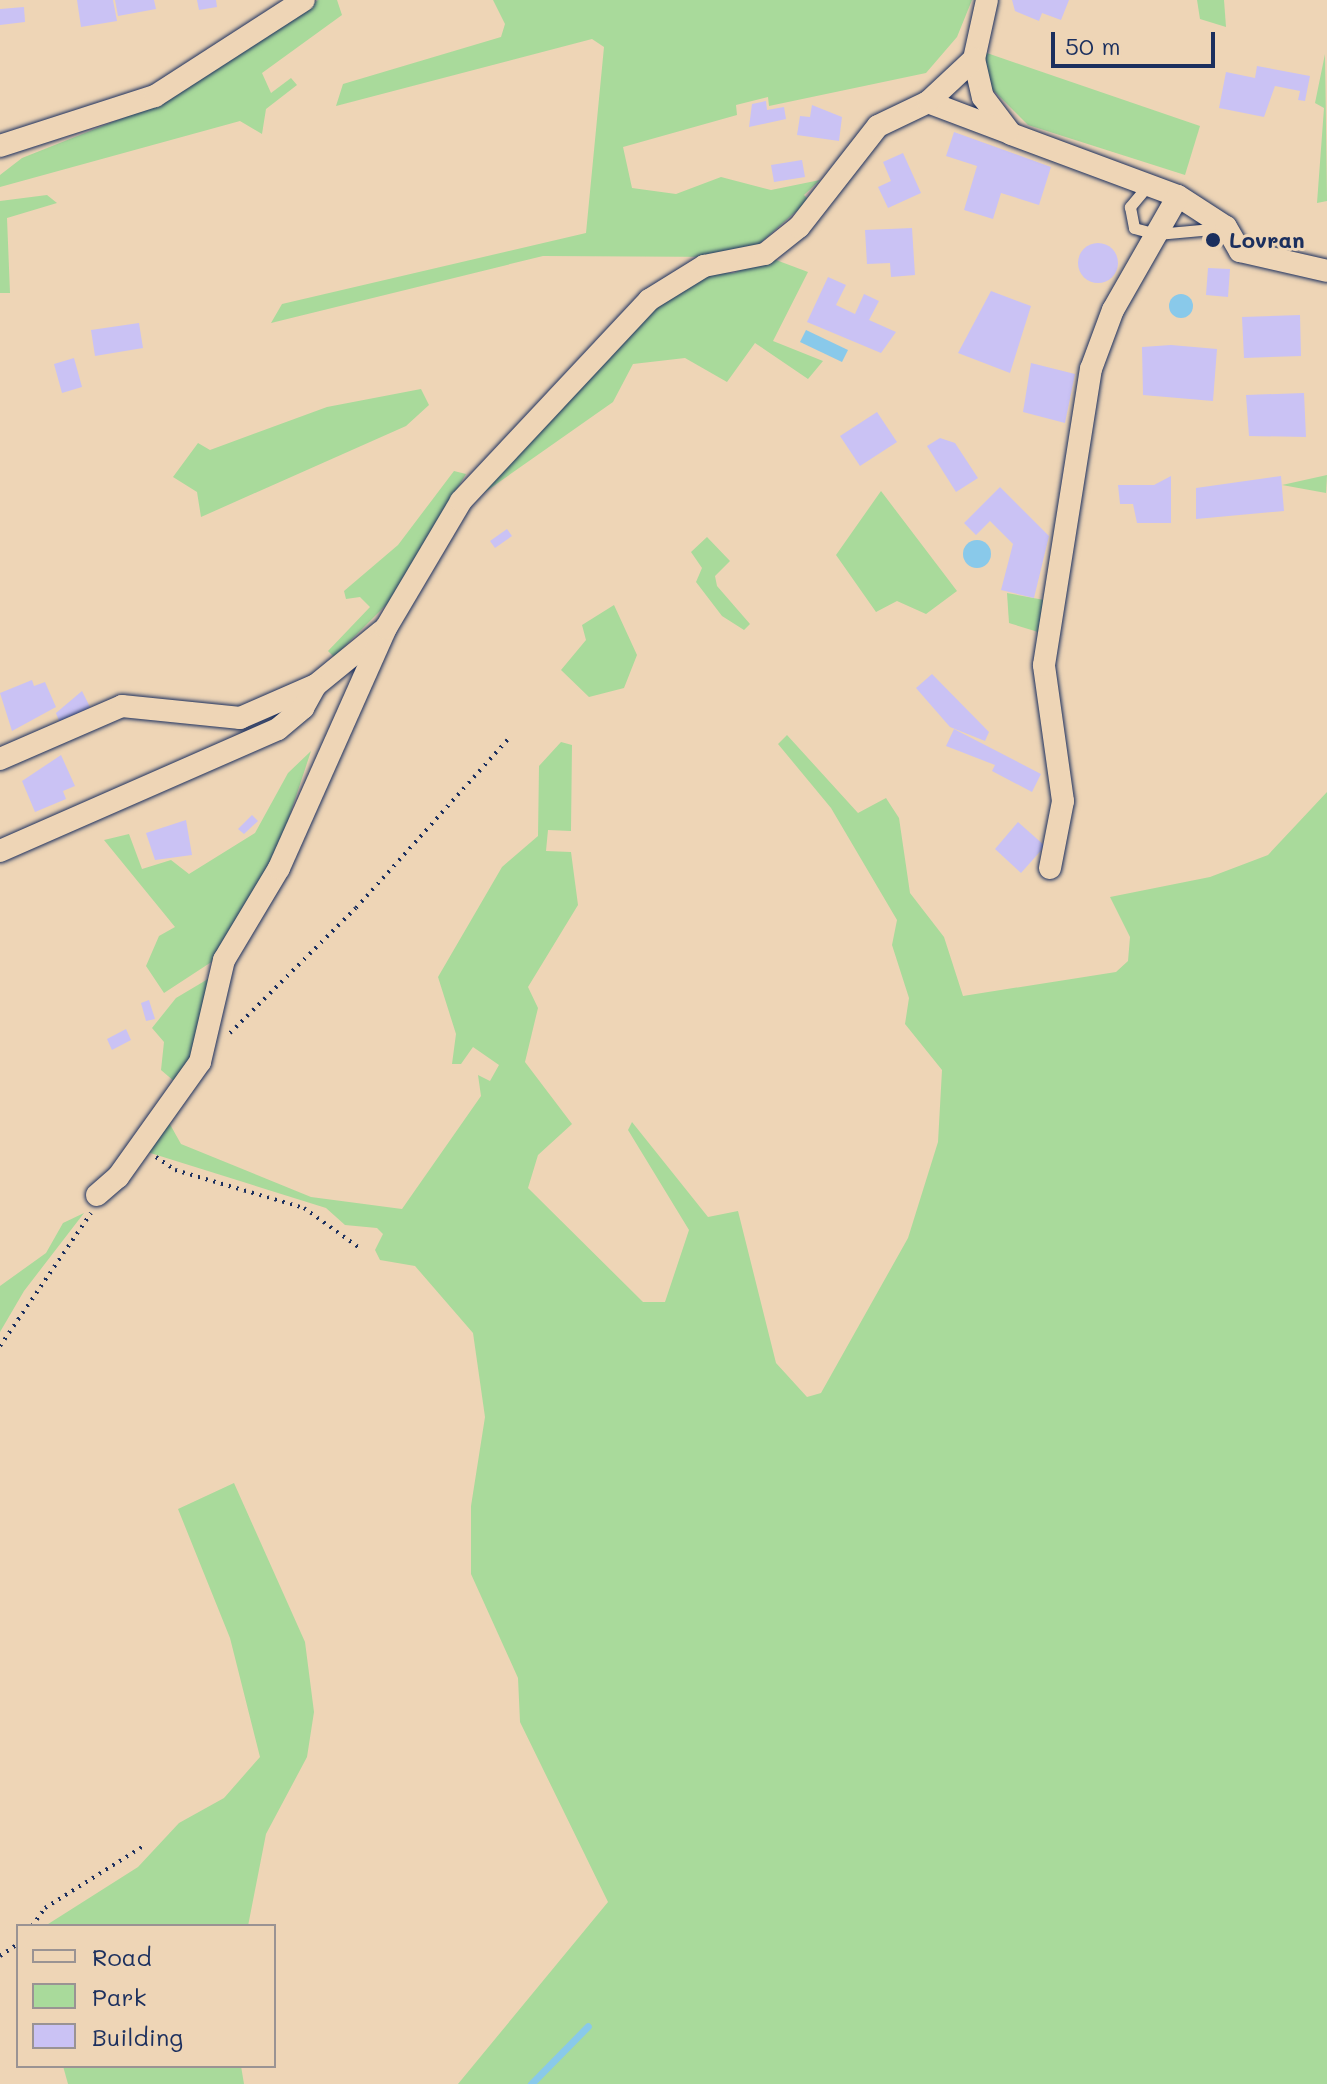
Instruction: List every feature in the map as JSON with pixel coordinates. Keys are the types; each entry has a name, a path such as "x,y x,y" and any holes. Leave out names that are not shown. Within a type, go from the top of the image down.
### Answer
{"street":[{"path":"0,146 155,96 304,0"},
{"path":"987,0 974,59 983,97 1011,134"},
{"path":"97,1195 147,1137 200,1062 224,960 279,868 386,628 461,501 623,322 704,266 765,254 799,227 878,126 928,102 974,59"},
{"path":"928,102 1178,196 1226,227 1240,251 1327,271"},
{"path":"1050,868 1063,801 1044,665 1091,369 1113,310 1178,196"},
{"path":"0,759 122,706 240,718 316,685 386,628"},
{"path":"0,851 278,729 303,708 316,685"}],"lane":[{"path":"1149,184 1128,215 1134,228 1157,234 1226,227"}],"path":[{"path":"206,1038 222,1039 243,1021 509,738"},
{"path":"147,1137 159,1160 175,1170 304,1208 358,1247"},
{"path":"0,1346 97,1195"},
{"path":"33,1924 45,1908 145,1845"}],"green space":[{"path":"318,0 337,0 342,15 262,73 271,93 291,78 297,85 266,109 262,134 240,121 0,187 0,175 22,158 163,102"},
{"path":"493,0 972,0 957,37 926,73 769,106 768,97 736,105 737,115 623,147 632,188 676,194 721,177 771,190 820,180 804,195 809,200 757,246 728,257 543,256 271,323 282,304 586,233 604,47 592,39 336,106 343,84 501,37 505,24"},
{"path":"1197,0 1224,0 1226,27 1200,19"},
{"path":"984,52 1200,126 1185,175 1028,125 991,88"},
{"path":"1325,54 1327,201 1317,203 1324,108 1315,103"},
{"path":"47,195 57,203 7,218 10,293 0,293 0,201"},
{"path":"768,257 808,272 773,341 823,361 808,379 755,343 727,382 685,358 633,364 613,402 468,504 628,327 696,273 734,273"},
{"path":"421,389 429,405 406,426 201,517 197,492 173,477 198,443 210,450 327,407"},
{"path":"454,471 466,474 389,602 334,657 328,651 370,607 360,597 346,599 344,591 398,545"},
{"path":"1327,475 1326,493 1282,485"},
{"path":"881,491 957,591 926,614 897,601 876,612 836,555"},
{"path":"707,537 730,561 715,576 717,586 750,624 744,630 722,616 696,582 702,568 691,552"},
{"path":"1007,593 1044,600 1038,632 1009,623"},
{"path":"614,605 637,655 624,688 589,697 561,670 586,640 582,625"},
{"path":"787,735 858,813 886,798 899,818 910,893 944,937 963,996 1116,972 1128,961 1130,937 1110,897 1210,877 1268,855 1327,792 1327,2084 458,2084 608,1902 520,1722 518,1678 471,1574 471,1506 485,1417 473,1333 415,1266 380,1260 375,1250 383,1234 377,1228 345,1225 326,1208 144,1151 167,1119 181,1144 311,1197 402,1209 481,1096 478,1075 490,1081 499,1065 473,1047 461,1064 452,1064 456,1034 438,977 502,867 538,836 539,766 561,742 572,745 571,831 548,830 546,851 571,852 578,905 528,987 538,1008 525,1062 572,1124 538,1155 528,1188 643,1302 665,1302 689,1230 628,1130 632,1122 708,1217 738,1211 776,1363 807,1397 821,1393 908,1238 938,1142 942,1070 905,1024 909,998 892,945 897,920 831,808 778,744"},
{"path":"311,751 277,854 216,959 164,993 146,966 159,936 175,927 104,840 129,834 142,869 171,860 189,874 255,833 288,773"},
{"path":"213,976 200,1043 175,1082 161,1070 164,1042 152,1028 176,998"},
{"path":"84,1213 24,1291 0,1332 0,1286 46,1253 63,1223"},
{"path":"234,1483 305,1642 314,1712 307,1757 266,1834 248,1924 48,1924 138,1867 179,1823 224,1798 260,1757 230,1638 178,1509"},
{"path":"64,2068 241,2068 244,2084 68,2084"}],"water":[{"path":"1181,294 1192,301 1193,306 1186,317 1181,318 1170,311 1169,306 1176,295"},
{"path":"806,330 848,350 842,362 800,342"},
{"path":"977,540 987,544 991,554 987,564 977,568 967,564 963,554 967,544"}],"building":[{"path":"77,0 113,0 117,21 81,27"},
{"path":"115,0 154,0 156,9 118,16"},
{"path":"197,0 216,0 217,7 199,10"},
{"path":"1012,0 1069,0 1061,20 1042,13 1039,21 1015,11"},
{"path":"24,7 25,22 0,25 0,9"},
{"path":"1257,66 1310,76 1305,101 1298,100 1300,91 1275,86 1264,117 1219,108 1226,72 1255,78"},
{"path":"766,101 767,110 784,107 786,119 749,127 752,104"},
{"path":"812,105 842,117 839,141 797,135 800,116 810,117"},
{"path":"954,132 1051,167 1039,205 1001,193 993,219 964,210 977,166 946,156"},
{"path":"903,153 921,193 888,208 878,187 891,181 883,162"},
{"path":"802,160 805,177 774,182 771,165"},
{"path":"912,228 915,275 891,277 890,263 867,264 865,230"},
{"path":"1098,243 1112,249 1118,263 1112,277 1098,283 1084,277 1078,263 1084,249"},
{"path":"1208,268 1230,269 1228,297 1206,295"},
{"path":"828,277 846,285 836,305 855,314 864,294 879,301 869,320 896,332 881,353 807,322"},
{"path":"991,291 1031,306 1010,373 958,353"},
{"path":"1300,315 1301,356 1244,358 1242,317"},
{"path":"139,323 143,348 95,356 91,330"},
{"path":"1171,345 1217,349 1213,401 1143,395 1142,347"},
{"path":"74,358 82,387 62,393 54,364"},
{"path":"1031,363 1075,374 1065,423 1023,412"},
{"path":"1304,393 1306,437 1249,436 1246,395"},
{"path":"877,412 897,442 860,466 840,436"},
{"path":"940,438 955,443 978,478 956,492 927,446"},
{"path":"1171,476 1171,523 1137,523 1133,504 1120,504 1118,485 1154,485"},
{"path":"1281,476 1284,511 1196,519 1196,488"},
{"path":"1000,487 1049,536 1034,598 1001,590 1013,544 990,521 976,535 964,523"},
{"path":"507,529 512,536 495,548 490,541"},
{"path":"932,674 989,732 985,741 950,727 916,688"},
{"path":"32,680 34,686 45,682 56,707 12,731 0,693"},
{"path":"82,691 91,709 61,726 56,713"},
{"path":"954,729 1041,774 1032,792 992,771 995,765 946,746"},
{"path":"61,755 75,786 63,791 66,799 35,812 22,781"},
{"path":"252,815 258,821 244,834 238,829"},
{"path":"186,820 192,855 155,860 146,833"},
{"path":"1018,822 1045,846 1021,873 995,849"},
{"path":"149,1000 155,1019 146,1021 141,1003"},
{"path":"126,1029 131,1040 112,1050 107,1039"}],"waterway":[{"path":"531,2084 588,2026"}],"place":[{"name":"Lovran","path":"1213,240"}]}
